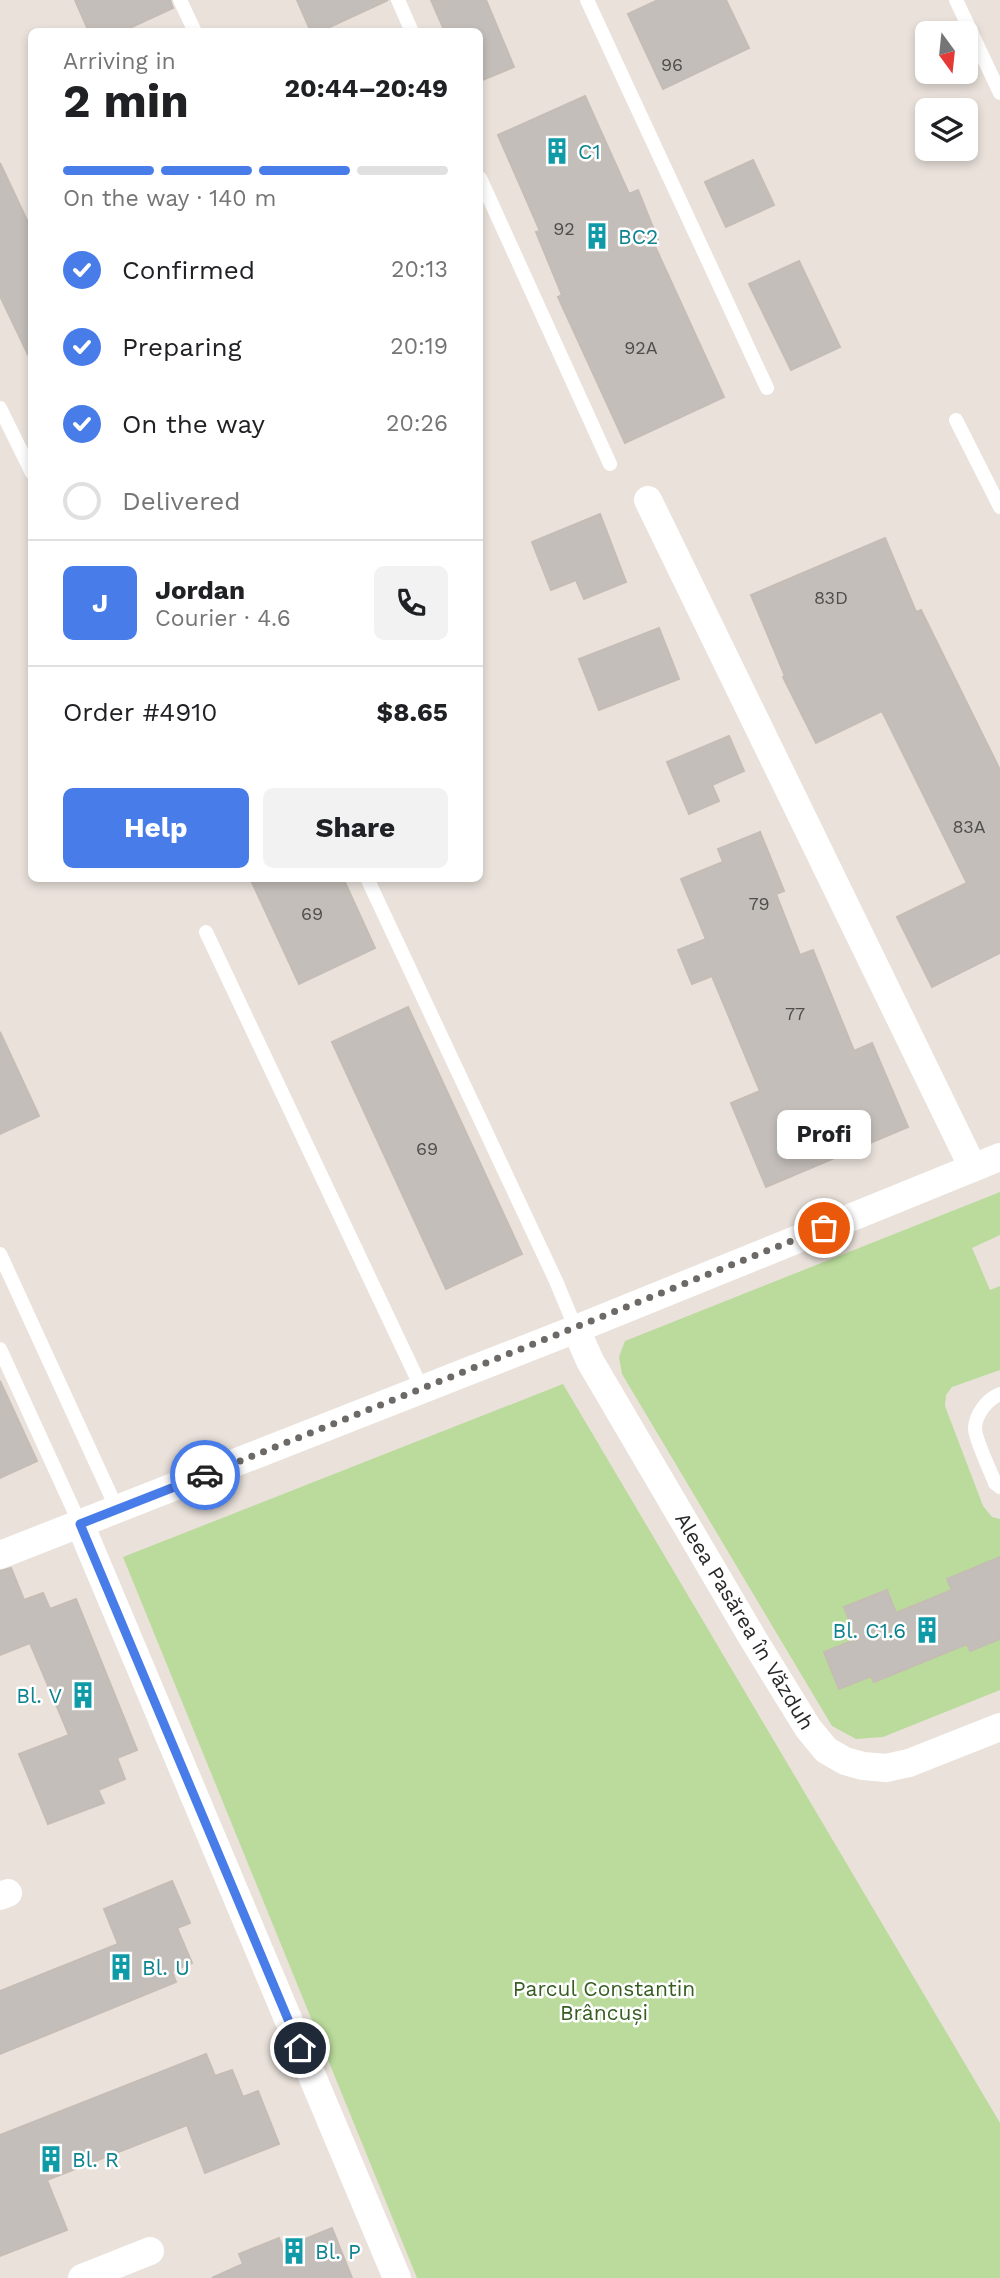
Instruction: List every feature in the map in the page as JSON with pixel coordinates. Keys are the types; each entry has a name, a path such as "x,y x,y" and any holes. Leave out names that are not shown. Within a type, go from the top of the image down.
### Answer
{"street":[{"path":"648,500 973,1168"},
{"path":"0,1556 576,1329 1000,1157"},
{"name":"Aleea Pasărea în Văzduh","path":"576,1329 590,1361 752,1637 808,1728 826,1749 845,1761 886,1768 909,1763 1000,1727"},
{"path":"80,1524 397,2278"},
{"path":"82,2278 150,2251"}],"lane":[{"path":"180,0 193,28"},
{"path":"398,0 410,28"},
{"path":"587,0 767,387"},
{"path":"956,0 1000,93"},
{"path":"483,185 610,464"},
{"path":"0,408 28,465"},
{"path":"956,420 1000,507"},
{"path":"369,882 576,1329"},
{"path":"206,932 422,1390"},
{"path":"0,1254 117,1509"},
{"path":"0,1349 80,1524"},
{"path":"1000,1394 995,1395 981,1410 975,1430 995,1483 1000,1487"}],"green space":[{"path":"1000,1192 1000,1235 972,1248 990,1290 1000,1286 1000,1370 952,1387 946,1395 945,1406 983,1506 992,1517 1000,1519 1000,1561 998,1558 948,1579 952,1590 900,1622 887,1590 845,1607 857,1639 824,1652 839,1689 871,1676 874,1682 967,1644 970,1651 1000,1639 1000,1690 883,1737 856,1739 832,1726 622,1374 619,1357 625,1341"},
{"name":"Parcul Constantin Brâncuși","path":"563,1384 1000,2123 1000,2278 417,2278 123,1557"}],"building":[{"path":"75,0 170,0 173,8 130,28 87,28"},
{"path":"297,0 388,0 328,28 309,28"},
{"path":"431,0 486,0 514,67 483,80 483,28 443,28"},
{"path":"658,0 726,0 749,48 663,89 628,14"},
{"path":"585,96 629,194 638,190 658,240 653,242 724,397 625,443 558,297 562,295 536,232 540,231 498,135"},
{"path":"753,160 774,205 726,227 705,182"},
{"path":"0,163 28,222 28,355 0,296"},
{"path":"799,261 840,347 791,370 749,284"},
{"path":"600,514 626,582 584,599 576,580 551,590 532,542"},
{"path":"885,538 916,612 921,610 1000,770 1000,953 932,987 897,917 967,883 882,711 816,743 783,677 785,676 751,595"},
{"path":"659,628 679,679 599,710 579,659"},
{"path":"729,736 744,771 712,785 719,801 689,814 667,762"},
{"path":"760,832 784,891 776,894 800,955 813,950 854,1051 872,1043 908,1127 766,1187 731,1103 760,1091 712,976 692,984 678,950 706,939 681,879 723,862 718,849"},
{"path":"252,882 345,882 375,948 299,984"},
{"path":"408,1007 522,1254 446,1289 332,1042"},
{"path":"0,1032 39,1116 0,1134"},
{"path":"0,1381 37,1461 0,1478"},
{"name":"Bl. C1.6","path":"1000,1557 1000,1639 970,1651 967,1644 874,1682 871,1676 839,1689 824,1652 857,1639 844,1607 887,1590 896,1613 952,1590 947,1579"},
{"name":"Bl. V","path":"11,1568 24,1600 43,1593 50,1609 76,1599 137,1750 117,1758 125,1779 98,1790 104,1803 48,1824 19,1754 69,1735 30,1643 0,1655 0,1571"},
{"name":"Bl. U","path":"172,1881 190,1923 177,1928 192,1963 172,1971 176,1982 0,2054 0,1991 118,1944 104,1909"},
{"name":"Bl. R","path":"206,2054 215,2076 232,2070 243,2097 258,2091 279,2144 205,2173 187,2125 47,2180 67,2230 0,2256 0,2135"},
{"name":"Bl. P","path":"332,2228 352,2278 212,2278 243,2264 239,2254 279,2238 283,2248"}],"way so far":[{"path":"205,1475 824,1228"}],"place":[{"name":"C1","path":"557,151"},
{"name":"BC2","path":"597,236"},
{"name":"Profi","path":"824,1228"},
{"name":"Bl. C1.6","path":"927,1630"},
{"name":"Bl. V","path":"83,1695"},
{"name":"Bl. U","path":"121,1967"},
{"name":"Bl. R","path":"51,2159"},
{"name":"Bl. P","path":"294,2251"}],"route":[{"path":"205,1475 80,1524 300,2048"}]}
